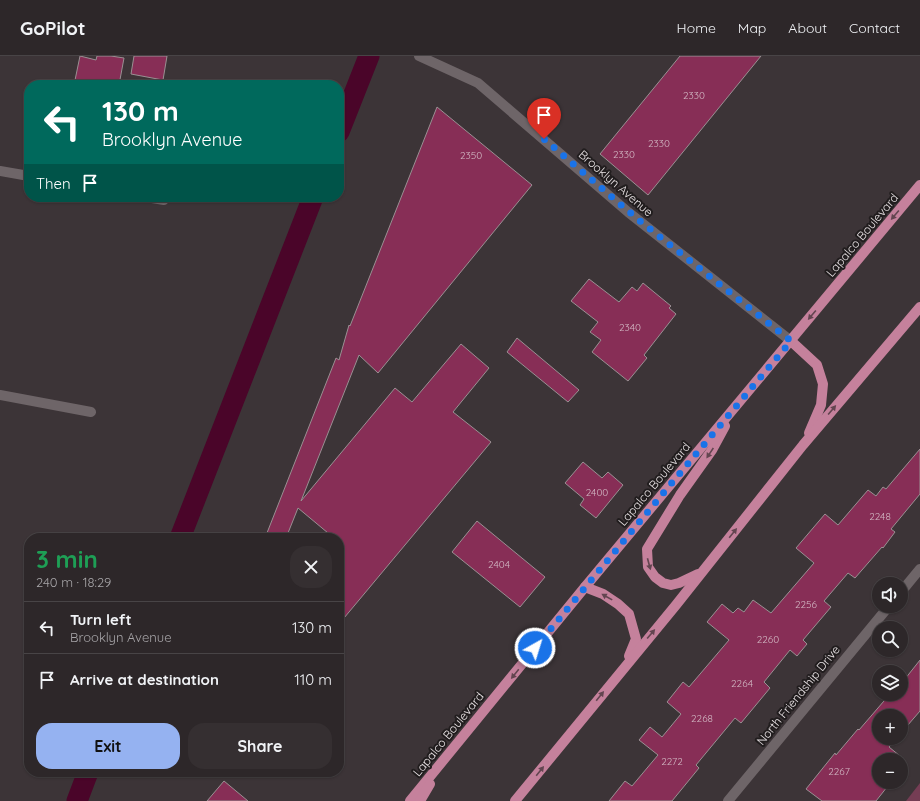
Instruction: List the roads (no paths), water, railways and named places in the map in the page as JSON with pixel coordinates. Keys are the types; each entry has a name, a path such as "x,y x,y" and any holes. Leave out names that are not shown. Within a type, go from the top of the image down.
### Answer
{"main road":[{"name":"Lapalco Boulevard","path":"410,801 585,587 920,185"},
{"path":"515,801 702,572 803,445 920,307"},
{"path":"791,341 817,364 823,384 821,405 803,445"},
{"path":"702,572 679,583 671,585 663,583 654,577 648,567 647,549 680,495 712,450 735,407"},
{"path":"585,587 602,594 618,604 629,614 636,639 626,664"},
{"path":"420,801 446,758"}],"street":[{"name":"Brooklyn Avenue","path":"419,56 478,83 628,212 791,341"},
{"path":"0,171 24,175"},
{"path":"0,395 91,412"},
{"path":"908,584 920,569"},
{"name":"North Friendship Drive","path":"728,801 883,613"}],"waterway":[{"path":"344,119 369,56"},
{"path":"182,533 311,202"},
{"path":"77,801 86,777"}]}
